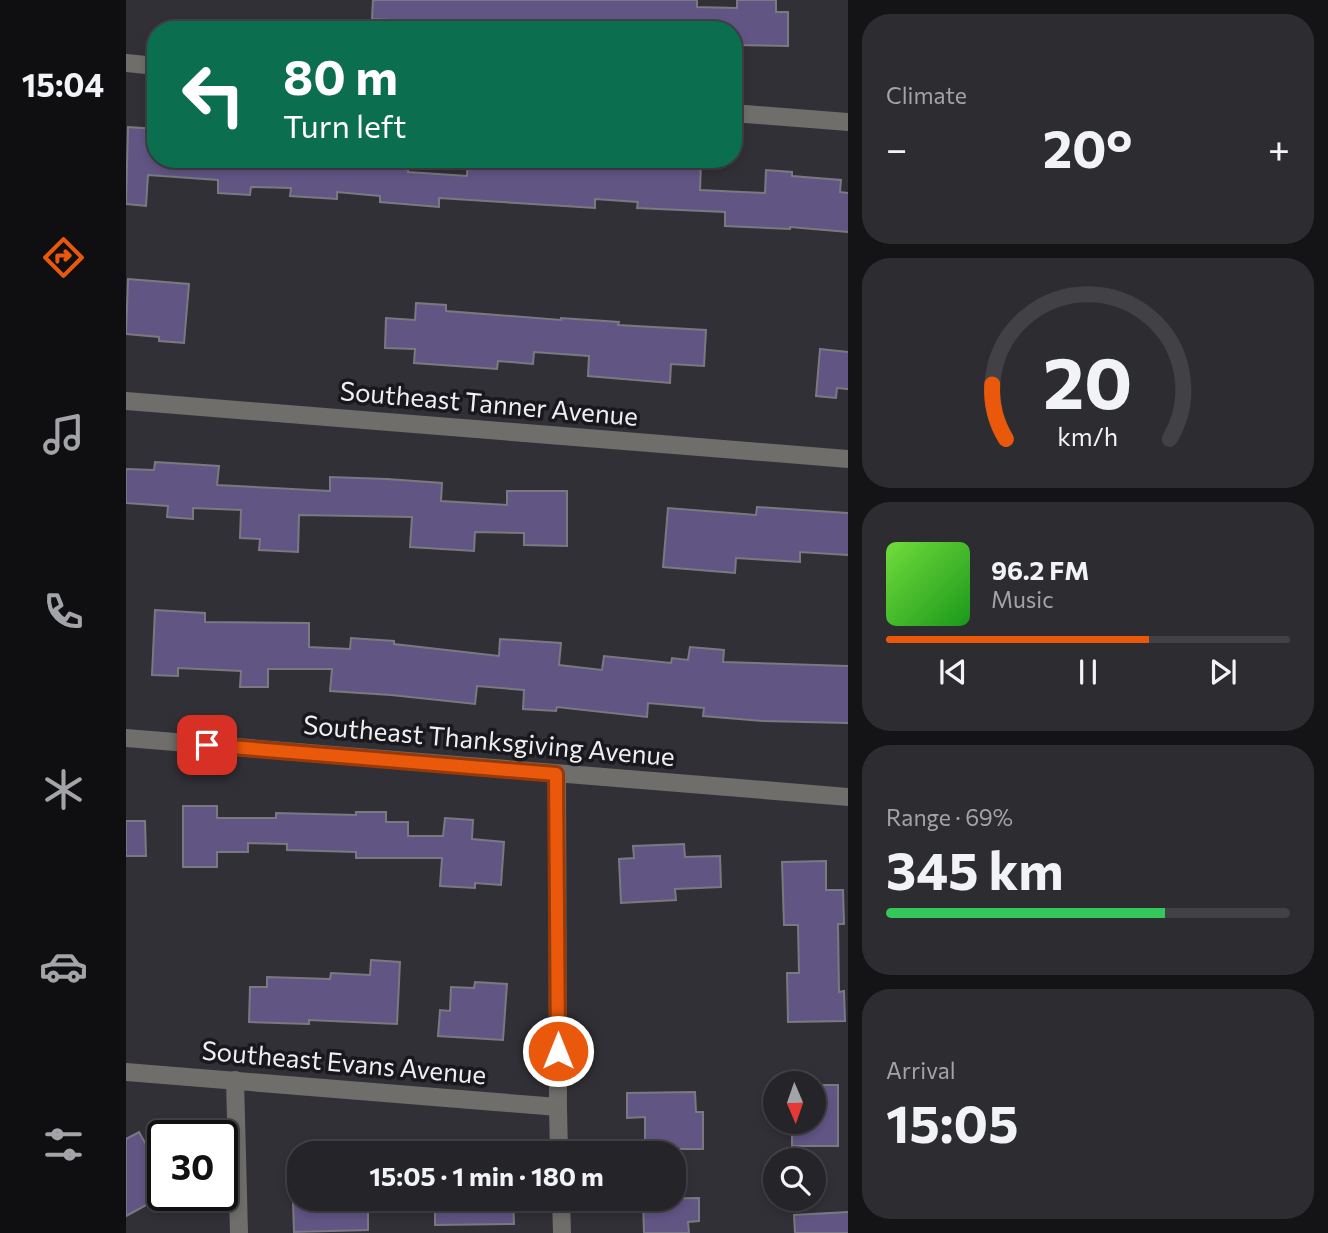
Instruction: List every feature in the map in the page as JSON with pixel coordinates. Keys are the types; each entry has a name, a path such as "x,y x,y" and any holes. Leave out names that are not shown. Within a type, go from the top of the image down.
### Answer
{"street":[{"path":"126,63 147,65"},
{"path":"742,114 848,122"},
{"name":"Southeast Tanner Avenue","path":"126,401 848,459"},
{"name":"Southeast Thanksgiving Avenue","path":"126,738 848,797"},
{"path":"556,774 559,1141"},
{"name":"Southeast Evans Avenue","path":"126,1072 558,1107"},
{"path":"235,1080 239,1233"},
{"path":"561,1211 562,1233"}],"building":[{"path":"373,0 697,0 697,7 737,8 737,0 776,0 776,12 788,12 788,46 742,45 742,21 372,19"},
{"path":"128,127 147,128 147,168 408,168 408,172 467,176 467,168 701,168 700,190 765,193 766,170 792,172 792,176 841,180 840,192 848,193 848,232 790,227 725,226 725,212 637,208 638,202 595,199 595,208 439,198 439,207 380,202 380,196 337,192 337,199 290,196 291,188 251,187 250,195 218,193 218,180 148,175 146,206 126,204"},
{"path":"128,279 189,284 184,343 126,334"},
{"path":"416,303 446,305 446,311 706,330 704,366 671,364 670,383 588,376 589,356 534,352 533,364 498,361 497,369 414,363 415,349 385,348 386,318 415,320"},
{"path":"820,349 848,352 848,389 837,388 836,398 816,396"},
{"path":"155,462 219,466 217,485 330,491 330,477 442,483 441,501 507,505 507,491 567,491 567,546 524,545 524,533 475,532 474,551 410,547 412,517 299,515 298,552 259,550 260,539 240,538 241,510 193,508 193,519 167,517 168,506 126,503 126,469 154,470"},
{"path":"757,507 848,513 848,555 800,552 800,562 736,558 735,573 663,567 668,508 756,515"},
{"path":"155,610 205,613 205,622 309,623 309,647 350,649 351,638 394,641 394,644 499,656 500,639 561,643 559,665 602,670 604,656 671,663 672,658 688,660 690,647 724,650 723,662 848,666 848,723 763,721 703,716 704,708 648,703 647,717 557,707 556,711 523,709 524,690 477,686 475,704 330,691 332,669 268,669 268,687 240,687 241,671 178,668 178,676 152,675"},
{"path":"183,806 217,806 217,818 276,818 276,813 356,815 356,812 386,812 386,822 408,822 408,836 443,836 445,818 473,820 472,839 504,842 501,885 475,883 475,888 440,886 442,858 356,858 356,852 287,850 287,844 248,843 248,852 217,852 217,867 183,867"},
{"path":"126,821 145,821 146,856 126,856"},
{"path":"684,844 685,857 720,856 721,887 675,889 676,900 621,903 619,859 634,858 633,846"},
{"path":"826,861 826,890 843,890 844,924 838,924 839,992 844,991 845,1021 788,1022 787,973 799,973 798,925 784,925 782,862"},
{"path":"371,960 400,962 397,1024 309,1020 309,1024 249,1022 250,987 267,987 267,977 330,979 331,973 370,975"},
{"path":"475,982 507,984 503,1040 438,1036 440,1010 450,1011 451,987 474,988"},
{"path":"826,1085 838,1085 838,1146 792,1146 792,1134 826,1134"},
{"path":"695,1092 696,1112 703,1112 703,1149 686,1149 686,1141 645,1141 645,1117 627,1118 627,1093"},
{"path":"139,1132 147,1146 147,1205 126,1216 126,1139"},
{"path":"686,1198 699,1198 699,1221 688,1222 689,1233 644,1233 643,1211 686,1211"},
{"path":"293,1211 368,1211 368,1230 294,1232"},
{"path":"435,1211 513,1211 514,1224 435,1225"},
{"path":"848,1212 848,1233 795,1233 794,1215"}],"route":[{"path":"207,745 556,774 558,1051"}]}
